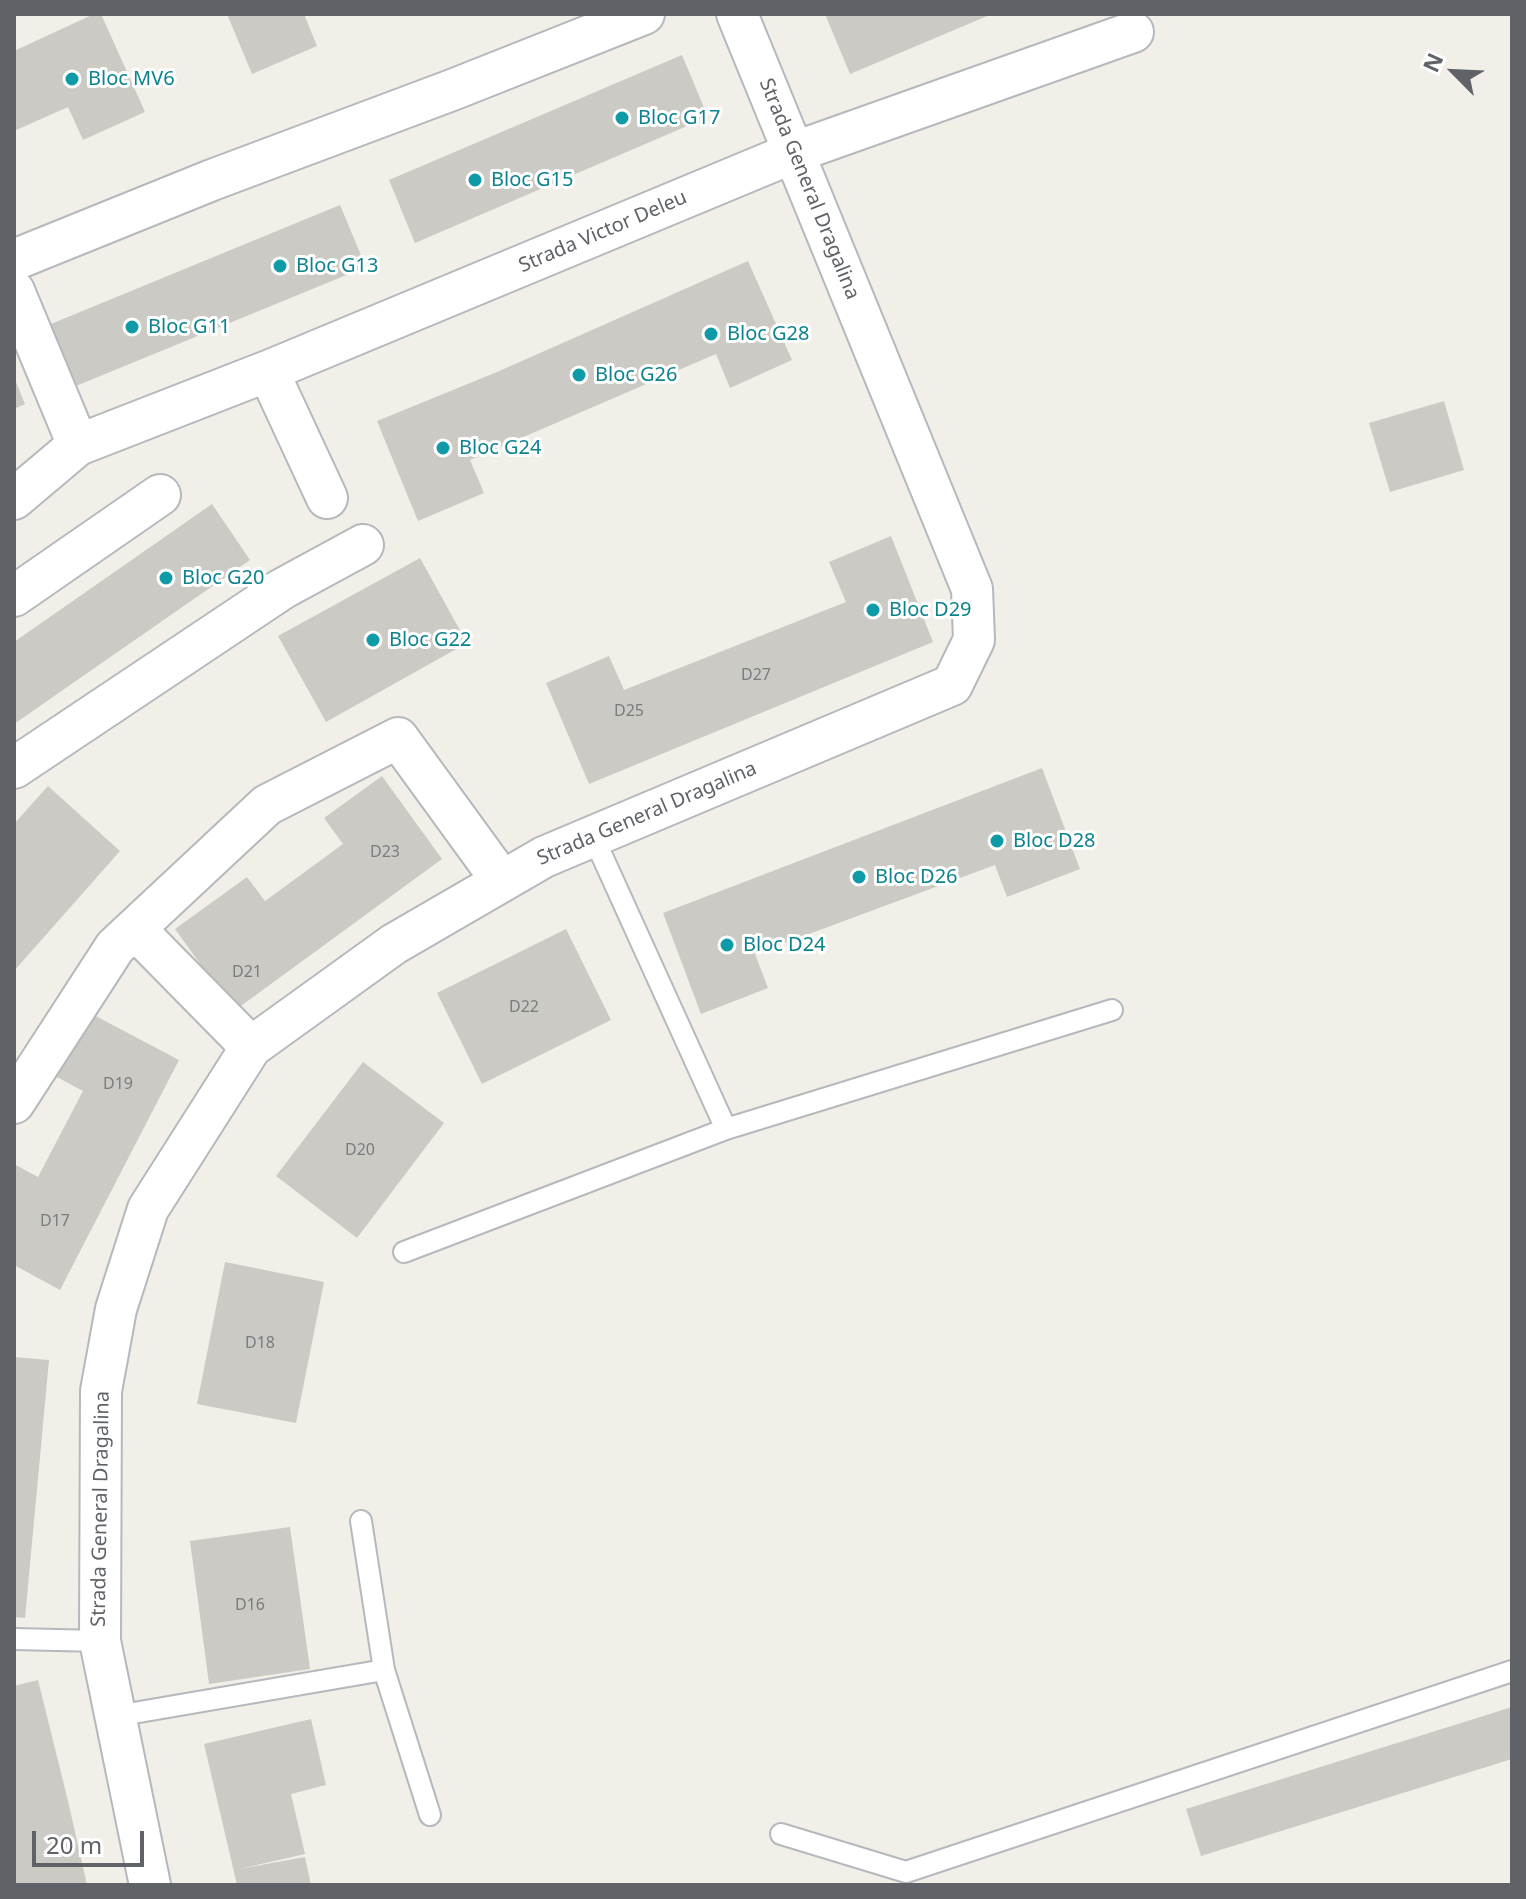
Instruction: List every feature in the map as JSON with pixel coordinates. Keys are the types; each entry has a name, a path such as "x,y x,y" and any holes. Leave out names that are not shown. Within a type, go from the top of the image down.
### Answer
{"street":[{"path":"14,260 212,180 438,96 644,14"},
{"name":"Strada General Dragalina","path":"150,1885 100,1641 101,1391 116,1309 148,1209 251,1047 394,944 544,857 952,685 974,640 972,589 737,14"},
{"name":"Strada Victor Deleu","path":"14,499 78,445 268,371 795,152 1133,32"},
{"path":"14,291 78,445"},
{"path":"268,371 327,498"},
{"path":"14,596 160,495"},
{"path":"14,768 282,589 363,545"},
{"path":"14,1103 115,947 267,805 398,738 502,881"},
{"path":"135,929 251,1047"}],"lane":[{"path":"593,836 726,1129"},
{"path":"404,1252 726,1129 1112,1010"},
{"path":"361,1521 384,1670 430,1815"},
{"path":"14,1639 100,1641"},
{"path":"116,1716 384,1670"},
{"path":"781,1834 906,1872 1512,1671"}],"building":[{"name":"Bloc MV6","path":"94,14 101,14 145,112 83,140 68,107 14,131 14,51"},
{"path":"227,14 304,14 317,46 252,74"},
{"path":"825,14 992,14 850,74"},
{"path":"682,55 708,117 415,243 389,180"},
{"path":"340,205 366,267 71,388 46,326"},
{"path":"748,261 792,360 730,388 716,354 470,460 484,493 418,521 377,421 497,372"},
{"path":"14,377 25,404 14,409"},
{"path":"1444,401 1464,470 1390,492 1369,423"},
{"name":"Bloc G20","path":"212,504 250,560 14,724 14,642"},
{"path":"891,536 933,642 589,784 546,683 609,656 624,690 846,602 829,562"},
{"name":"Bloc G22","path":"420,558 467,643 326,722 278,636"},
{"path":"1042,768 1080,869 1007,897 995,865 755,954 768,988 701,1014 663,913"},
{"path":"382,776 442,859 234,1011 175,929 247,877 265,901 343,844 324,818"},
{"path":"48,786 120,851 14,971 14,824"},
{"path":"566,929 611,1020 482,1084 437,993"},
{"path":"88,1012 179,1060 60,1290 14,1265 14,1164 38,1177 83,1091 55,1076"},
{"path":"363,1062 444,1123 357,1238 276,1176"},
{"path":"225,1262 324,1282 296,1423 197,1404"},
{"path":"14,1357 49,1360 25,1618 14,1617"},
{"path":"290,1527 310,1669 209,1684 190,1541"},
{"path":"38,1680 87,1885 14,1885 14,1686"},
{"path":"1512,1707 1512,1759 1201,1856 1186,1809"},
{"path":"311,1719 326,1785 291,1794 305,1854 239,1869 305,1857 311,1885 237,1885 204,1744"}],"place":[{"name":"Bloc MV6","path":"72,79"},
{"name":"Bloc G17","path":"622,118"},
{"name":"Bloc G15","path":"475,180"},
{"name":"Bloc G13","path":"280,266"},
{"name":"Bloc G11","path":"132,327"},
{"name":"Bloc G28","path":"711,334"},
{"name":"Bloc G26","path":"579,375"},
{"name":"Bloc G24","path":"443,448"},
{"name":"Bloc G20","path":"166,578"},
{"name":"Bloc D29","path":"873,610"},
{"name":"Bloc G22","path":"373,640"},
{"name":"Bloc D28","path":"997,841"},
{"name":"Bloc D26","path":"859,877"},
{"name":"Bloc D24","path":"727,945"}]}
